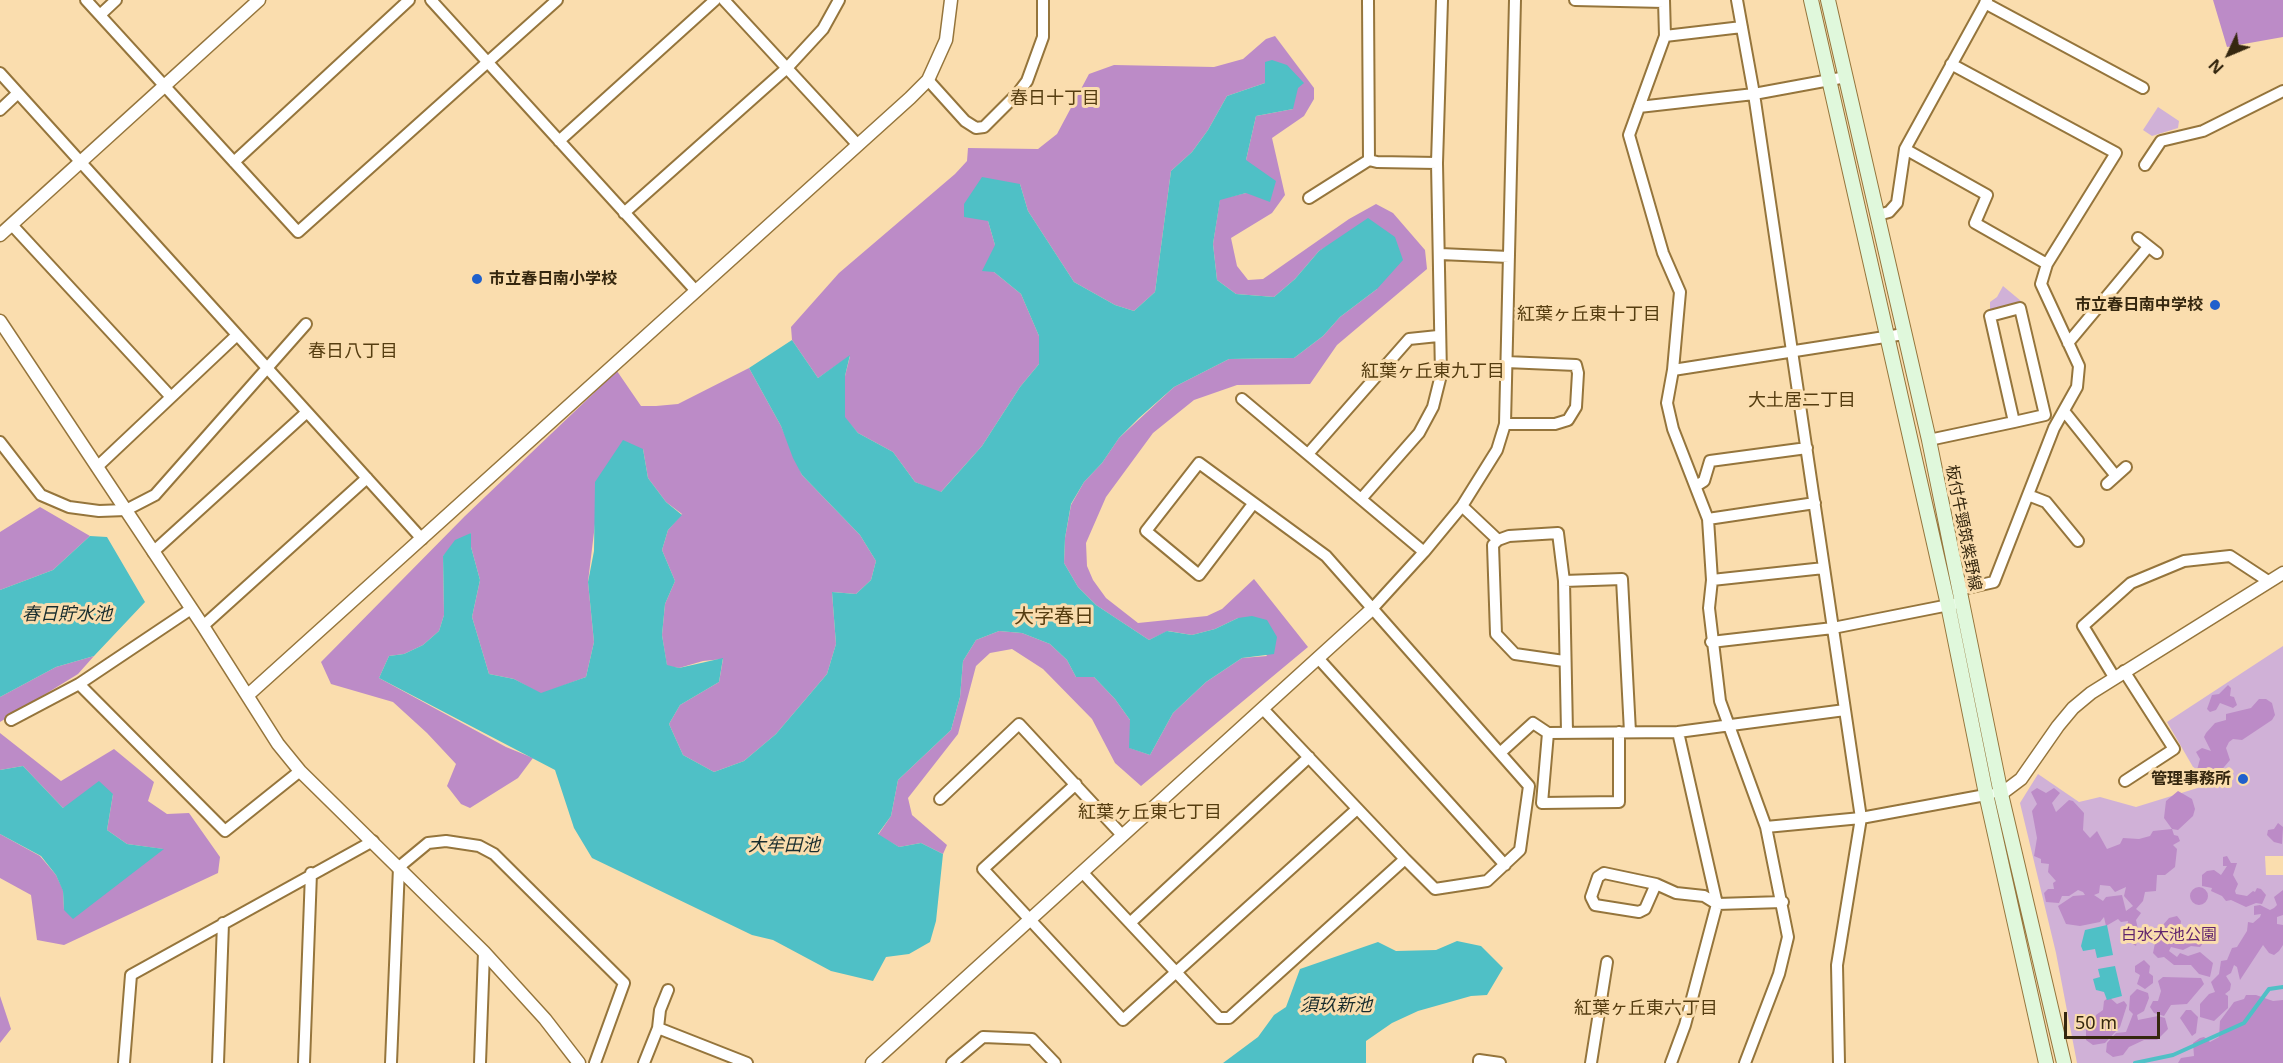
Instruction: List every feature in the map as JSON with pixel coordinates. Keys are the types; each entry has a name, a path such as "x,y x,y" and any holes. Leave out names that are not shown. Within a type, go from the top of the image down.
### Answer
{"main road":[{"name":"板付牛頸筑紫野線","path":"1811,0 1888,337 1956,599 2064,1063"},
{"name":"板付牛頸筑紫野線","path":"1828,0 1929,440 1986,794 2046,1063"}],"street":[{"path":"86,0 298,232 556,0"},
{"path":"100,15 116,0"},
{"path":"0,235 259,0"},
{"path":"234,162 409,0"},
{"path":"431,0 696,291"},
{"path":"559,141 715,0"},
{"path":"724,0 857,144"},
{"path":"624,213 787,68 823,29 839,0"},
{"path":"248,695 928,80 946,40 951,0"},
{"path":"928,80 965,121 976,128 984,127 1018,93 1026,81 1043,37 1043,0"},
{"path":"1368,0 1368,160"},
{"path":"1361,499 1408,449 1433,406 1441,375 1438,336 1440,254 1437,163 1442,0"},
{"path":"872,1063 1372,609 1462,506 1497,450 1504,424 1515,0"},
{"path":"1575,0 1664,1 1665,36 1629,135 1663,253 1680,292 1673,370 1667,403 1673,429 1708,519 1712,580 1708,608 1720,701 1766,827 1788,937 1779,974 1746,1063"},
{"path":"1737,0 1754,94 1861,818 1837,965 1839,1063"},
{"path":"1878,215 1889,212 1897,203 1905,149 1986,1 2143,88"},
{"path":"1665,36 1742,27"},
{"path":"1712,642 1833,628 1956,599 1994,582 2054,428 2077,387 2079,366 2041,284 2047,264 2116,153 1951,64"},
{"path":"0,73 422,539"},
{"path":"1639,107 1754,94 1846,77"},
{"path":"2145,165 2161,141 2203,131 2283,91"},
{"path":"0,110 18,93"},
{"path":"1905,149 1987,195 1975,223 2047,264"},
{"path":"1309,198 1368,160 1437,163"},
{"path":"12,225 171,397"},
{"path":"2068,343 2152,250 2138,238"},
{"path":"1440,254 1509,257"},
{"path":"1929,440 2014,423 2045,415 2020,308 1990,316 2014,423"},
{"path":"0,321 203,626 278,744 300,771 484,952 544,1019 579,1063"},
{"path":"0,442 41,495 69,507 99,511 126,510 155,495 306,324"},
{"path":"1673,370 1904,334"},
{"path":"97,467 237,335"},
{"path":"1308,454 1409,339 1438,336"},
{"path":"1504,424 1555,424 1568,420 1576,407 1578,373 1576,365 1506,362"},
{"path":"1242,399 1424,552"},
{"path":"2064,411 2116,476"},
{"path":"153,552 307,412"},
{"path":"1696,486 1704,481 1710,461 1807,448"},
{"path":"1253,504 1199,575 1146,531 1199,463 1326,556 1529,786 1520,850 1487,881 1435,889 1263,709"},
{"path":"2107,484 2126,467"},
{"path":"203,626 367,478"},
{"path":"2028,495 2046,502 2061,529 2078,541"},
{"path":"1708,519 1815,503"},
{"path":"1462,506 1498,540"},
{"path":"1564,660 1515,654 1496,634 1493,545 1498,540 1509,536 1557,533 1564,581 1567,732"},
{"path":"2125,781 2174,749 2083,626 2131,583 2184,561 2230,556 2268,581"},
{"path":"1712,580 1824,568"},
{"path":"1766,827 1861,818 1986,794 2001,794 2021,779 2073,708 2119,674 2283,573"},
{"path":"1548,733 1542,803 1619,802 1624,732 1622,579 1564,581"},
{"path":"11,720 79,684 191,609"},
{"path":"1318,658 1504,865"},
{"path":"79,684 225,831 300,771"},
{"path":"1500,753 1533,723 1548,733 1678,732 1845,710"},
{"path":"940,799 1019,724 1122,835"},
{"path":"1671,1063 1685,1025 1717,904 1678,732"},
{"path":"1130,922 1309,758"},
{"path":"1076,784 983,869 1123,1020 1358,809"},
{"path":"124,1063 131,975 311,873 373,841"},
{"path":"391,1063 399,867 428,843 446,842 479,846 494,854 624,983 595,1063"},
{"path":"1083,873 1219,1018 1229,1018 1405,859"},
{"path":"304,1063 311,873"},
{"path":"1656,884 1645,909 1639,912 1596,904 1591,897 1598,877 1604,873 1656,884 1676,893 1704,896 1717,904 1782,903"},
{"path":"218,1063 223,923"},
{"path":"480,1063 484,952"},
{"path":"1591,1063 1607,962"},
{"path":"644,1063 658,1028 660,1010 668,990"},
{"path":"658,1028 747,1063"},
{"path":"952,1063 983,1037 1032,1039 1055,1063"},
{"path":"1479,1063 1479,1060 1500,1063"}],"green space":[{"path":"2213,0 2283,0 2283,37 2227,47"},
{"path":"1275,36 1314,88 1314,99 1304,116 1272,138 1285,195 1272,213 1231,238 1237,266 1248,280 1263,279 1349,219 1376,204 1393,213 1425,250 1427,269 1337,345 1310,384 1237,385 1194,400 1153,433 1106,497 1086,543 1087,566 1093,580 1106,598 1138,623 1207,616 1222,609 1254,579 1308,647 1141,786 1115,763 1092,719 1043,669 1012,649 990,653 976,666 958,734 908,798 912,815 947,845 943,854 921,843 899,847 878,835 891,816 898,780 951,730 960,697 963,661 976,640 999,631 1022,633 1050,644 1067,660 1076,677 1094,677 1115,699 1130,720 1130,748 1150,755 1173,713 1206,682 1242,658 1267,656 1238,618 1215,629 1192,635 1168,631 1149,640 1096,605 1078,587 1064,563 1065,538 1071,505 1084,482 1102,463 1119,438 1174,387 1229,359 1294,358 1323,336 1340,317 1377,289 1343,237 1319,251 1295,279 1274,297 1236,294 1217,280 1213,244 1220,199 1246,193 1246,160 1256,116 1293,109 1265,63 1265,83 1227,96 1208,130 1192,152 1171,171 1155,292 1134,311 1115,305 1074,282 1028,211 1020,184 988,221 995,245 994,272 1021,294 1039,336 1039,364 1020,387 982,446 940,493 915,482 893,452 858,433 844,417 845,376 850,356 818,378 792,340 791,327 839,273 955,174 967,161 968,148 1038,149 1057,134 1089,74 1114,65 1214,67 1243,59 1266,39"},
{"path":"2158,107 2179,121 2178,128 2152,136 2143,130"},
{"path":"2003,286 2021,301 2020,308 1990,316 1990,302 1997,297"},
{"path":"749,368 781,426 802,475 860,535 876,561 871,580 856,594 832,592 836,644 827,674 776,734 744,761 714,772 683,755 669,724 680,705 719,682 723,659 703,661 679,668 667,666 662,635 665,604 675,581 662,550 668,530 682,514 666,502 648,478 643,449 595,524 588,582 594,642 586,677 541,694 514,679 489,674 472,617 480,580 471,547 471,533 443,556 444,615 439,631 423,645 404,654 389,656 379,678 506,747 533,758 518,778 470,808 461,804 447,786 456,764 427,733 393,702 331,684 321,662 465,516 617,371 641,406 656,406 678,404"},
{"path":"40,507 90,536 53,570 0,590 0,532"},
{"name":"白水大池公園","path":"2283,646 2283,856 2265,856 2266,875 2283,875 2283,1063 2077,1063 2056,953 2020,803 2038,774 2079,802 2100,797 2136,807 2204,786 2167,722"},
{"path":"94,656 78,674 0,722 0,697 56,667"},
{"path":"2228,685 2231,688 2230,696 2234,697 2237,705 2233,708 2220,703 2216,710 2210,712 2207,709 2212,695 2219,694"},
{"path":"2259,699 2266,699 2272,703 2275,715 2272,720 2242,740 2233,739 2229,742 2226,748 2230,760 2219,773 2209,774 2207,777 2200,775 2197,770 2200,759 2196,752 2202,748 2211,751 2204,737 2206,733 2215,723 2226,720 2226,714 2251,708"},
{"path":"0,733 61,781 114,749 154,782 148,801 167,814 189,813 220,857 218,873 64,945 37,940 31,895 0,878 0,834 40,856 56,875 63,890 64,910 163,849 127,844 107,830 113,794 63,808 23,766 0,770"},
{"path":"2037,788 2046,793 2054,788 2060,793 2052,803 2056,812 2069,800 2073,801 2084,813 2083,830 2090,838 2097,831 2107,849 2120,844 2123,838 2139,839 2150,836 2153,831 2172,829 2174,835 2178,836 2180,841 2173,845 2177,849 2175,867 2165,875 2157,875 2156,891 2145,892 2143,901 2136,909 2141,913 2136,920 2139,934 2136,946 2130,942 2133,936 2127,930 2128,921 2121,922 2118,919 2106,926 2104,917 2100,922 2080,926 2066,924 2058,906 2073,896 2085,895 2083,892 2078,890 2069,896 2062,896 2059,903 2046,902 2044,893 2048,889 2054,889 2053,883 2056,881 2048,872 2049,864 2041,863 2041,859 2034,856 2037,838 2032,811 2037,804 2031,792","holes":["2100,885 2110,886 2115,892 2126,887 2124,896 2133,906 2126,911 2122,895 2106,897 2103,901 2094,895 2099,893"]},
{"path":"2178,791 2192,799 2195,809 2193,816 2178,830 2172,829 2164,818 2166,801"},
{"path":"2278,823 2283,827 2282,844 2274,842 2267,835 2268,830 2274,829"},
{"path":"2227,856 2231,863 2237,863 2233,875 2238,884 2236,894 2247,896 2255,892 2257,888 2261,889 2266,895 2262,904 2256,903 2246,907 2231,900 2226,901 2222,896 2211,891 2212,888 2202,886 2202,875 2207,871 2214,870 2221,875 2227,866 2223,866 2223,857"},
{"path":"2195,887 2203,887 2208,892 2206,903 2195,905 2190,900 2190,892"},
{"path":"2283,890 2283,915 2277,917 2277,924 2283,925 2283,945 2274,955 2269,953 2263,945 2240,980 2237,967 2234,965 2231,973 2226,976 2231,984 2230,990 2225,994 2228,996 2228,1008 2214,1021 2200,1017 2200,1004 2209,994 2215,992 2211,982 2219,974 2221,961 2227,960 2232,948 2237,947 2247,931 2248,922 2253,923 2260,917 2261,914 2254,915 2254,906 2260,905 2270,910 2274,908 2277,905 2274,897"},
{"path":"2177,916 2181,921 2179,933 2192,937 2197,934 2202,935 2204,942 2200,947 2191,946 2183,950 2171,947 2169,951 2177,957 2180,953 2188,956 2200,952 2213,963 2210,977 2199,974 2191,965 2174,965 2164,957 2158,958 2153,953 2156,938 2163,933 2163,925 2169,918"},
{"path":"2144,960 2150,966 2149,973 2153,976 2153,983 2145,989 2137,984 2140,975 2135,972 2135,966"},
{"path":"2163,977 2201,978 2204,984 2187,1004 2171,1005 2164,1016 2154,1013 2150,1007 2153,1001 2158,1001 2161,991 2158,981"},
{"path":"2137,989 2148,993 2149,998 2144,1011 2137,1015 2138,1020 2158,1016 2165,1018 2168,1029 2157,1040 2144,1040 2129,1047 2123,1055 2113,1057 2106,1052 2107,1043 2116,1033 2126,1032 2133,1014 2129,1010 2130,996"},
{"path":"2246,995 2256,995 2273,1001 2283,1000 2283,1063 2178,1063 2181,1058 2194,1056 2193,1043 2200,1038 2204,1037 2210,1042 2219,1037 2220,1021 2234,1002 2244,999"},
{"path":"0,996 11,1029 0,1043"},
{"path":"2109,997 2117,1004 2124,1001 2127,1005 2120,1027 2105,1043 2093,1045 2086,1040 2086,1029 2095,1020 2096,1015 2103,1010 2104,1001"},
{"path":"2186,1010 2191,1010 2198,1017 2196,1033 2192,1036 2180,1018"}],"water":[{"name":"大牟田池","path":"1272,60 1287,65 1304,83 1298,88 1293,109 1256,116 1246,160 1276,181 1270,202 1246,193 1220,200 1213,244 1217,280 1236,294 1274,297 1295,279 1319,251 1368,218 1395,237 1403,260 1377,289 1340,317 1323,336 1294,358 1229,359 1174,387 1139,418 1119,438 1102,463 1084,482 1071,504 1065,538 1064,563 1078,587 1096,605 1149,640 1167,631 1192,635 1215,629 1238,618 1252,616 1267,620 1277,637 1274,654 1242,658 1206,682 1173,713 1150,755 1129,748 1130,720 1115,699 1094,677 1076,677 1067,660 1050,644 1022,633 999,631 976,640 963,661 960,697 951,730 898,780 891,816 878,834 899,847 921,843 943,854 936,921 930,942 909,954 886,957 873,981 831,971 773,940 752,935 592,858 574,828 555,770 379,678 389,656 404,654 423,645 439,631 444,615 443,556 455,540 471,533 471,547 480,580 472,617 489,674 514,679 541,693 586,677 594,642 588,582 594,551 595,482 623,440 643,449 648,478 666,502 682,515 668,530 662,550 675,581 665,604 662,635 667,665 679,668 723,658 719,682 680,705 669,724 683,755 714,772 744,761 776,734 827,674 836,644 832,592 856,594 871,580 876,561 860,535 802,475 781,426 749,368 792,340 818,378 850,355 845,376 845,417 858,433 893,452 915,482 941,492 982,446 1020,387 1039,364 1039,336 1021,294 994,272 982,271 995,245 988,221 964,217 964,204 982,177 1020,184 1028,211 1074,282 1115,305 1134,311 1155,292 1171,171 1192,152 1208,130 1227,96 1265,83 1265,62"},
{"name":"春日貯水池","path":"90,536 107,537 145,602 94,656 56,667 0,697 0,590 53,570"},
{"path":"23,766 63,808 99,781 113,794 107,830 127,844 164,849 73,919 64,910 63,891 56,875 41,856 0,834 0,770"},
{"path":"2107,925 2113,955 2097,958 2095,949 2083,951 2081,946 2085,930"},
{"name":"須玖新池","path":"1457,941 1481,946 1503,968 1487,995 1471,996 1418,1011 1392,1023 1366,1041 1366,1063 1223,1063 1258,1037 1274,1015 1286,1007 1300,969 1378,942 1396,951 1436,950"},
{"path":"2115,966 2122,996 2107,1000 2104,992 2096,990 2093,979 2100,977 2098,969"}],"waterway":[{"path":"2135,1063 2173,1055 2244,1023 2269,989 2283,987"}],"place":[{"name":"市立春日南小学校","path":"477,279"},
{"name":"市立春日南中学校","path":"2215,305"},
{"name":"管理事務所","path":"2243,779"}],"district":[{"name":"春日十丁目","path":"1055,99"},
{"name":"紅葉ヶ丘東十丁目","path":"1589,315"},
{"name":"春日八丁目","path":"353,352"},
{"name":"紅葉ヶ丘東九丁目","path":"1433,372"},
{"name":"大土居二丁目","path":"1802,401"},
{"name":"大字春日","path":"1054,617"},
{"name":"紅葉ヶ丘東七丁目","path":"1150,813"},
{"name":"紅葉ヶ丘東六丁目","path":"1646,1009"}]}
